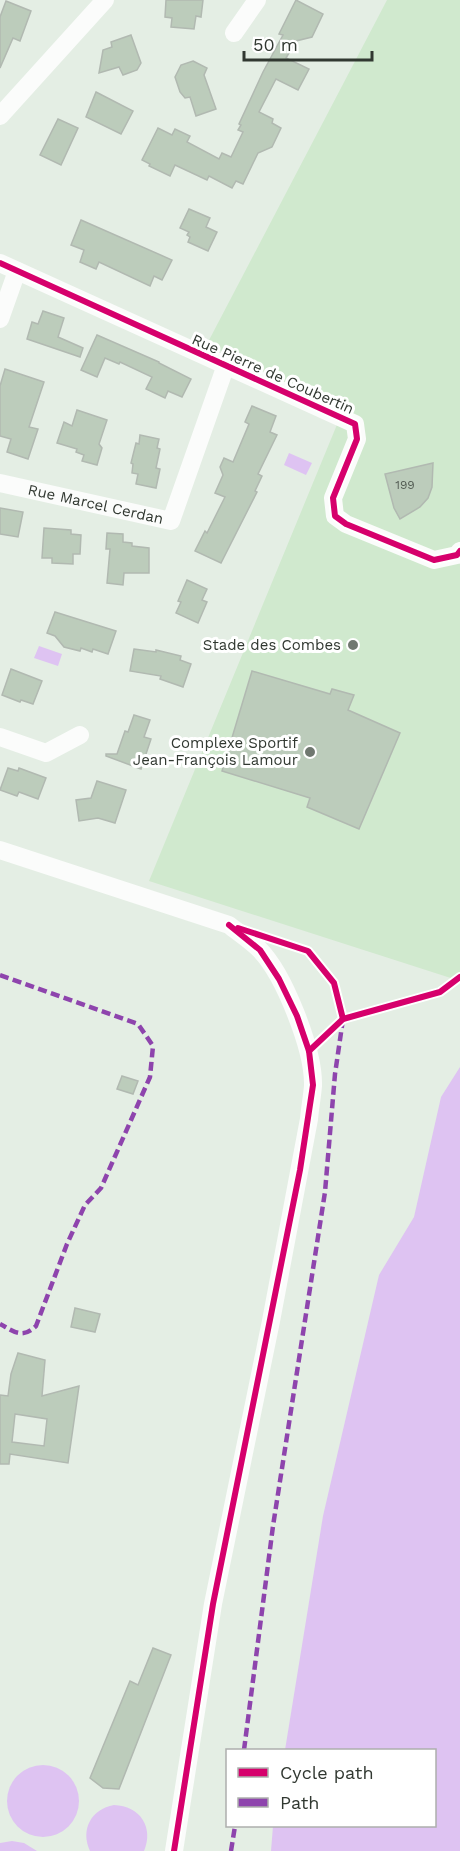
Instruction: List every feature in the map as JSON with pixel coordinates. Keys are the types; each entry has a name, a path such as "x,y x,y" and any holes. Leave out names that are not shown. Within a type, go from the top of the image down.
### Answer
{"street":[{"path":"0,116 105,0"},
{"path":"234,33 257,0"},
{"name":"Rue Pierre de Coubertin","path":"0,263 355,424 357,439 333,498 335,516 346,524 434,560 457,555 460,551"},
{"path":"0,319 17,271"},
{"name":"Rue Marcel Cerdan","path":"0,483 171,521 226,365"},
{"path":"0,737 46,753 80,735"},
{"path":"0,850 229,925 260,950 279,979 297,1016 309,1051 313,1085 309,1119 271,1321 213,1605 174,1851"}],"green space":[{"name":"Stade des Combes","path":"387,0 460,0 460,981 149,881 343,410 207,344"}],"shaded area":[{"path":"289,453 312,463 306,475 284,465"},
{"path":"39,646 62,654 58,666 34,658"},
{"path":"460,1067 460,1851 271,1851 273,1827 436,1827 436,1749 285,1749 323,1516 379,1275 414,1217 441,1097"},
{"path":"43,1765 63,1771 73,1781 79,1801 73,1821 63,1831 43,1837 23,1831 13,1821 7,1801 13,1781 23,1771"},
{"path":"114,1805 131,1809 142,1819 147,1834 144,1851 90,1851 86,1836 90,1822 99,1811"},
{"path":"12,1841 24,1843 37,1851 0,1851 0,1843"}],"building":[{"path":"166,0 203,0 201,17 196,16 194,29 171,27 172,18 165,17"},
{"path":"296,0 323,14 312,37 296,41 286,58 309,69 298,90 276,79 259,112 273,119 272,123 281,128 272,147 258,153 243,184 236,181 232,188 209,176 207,180 175,165 170,176 142,160 158,128 172,135 175,129 190,136 187,142 219,159 222,153 231,157 243,132 238,130 241,125 239,124 283,35 279,34"},
{"path":"6,1 31,11 20,41 13,38 0,68 0,17"},
{"path":"131,35 141,63 137,70 123,75 119,67 99,73 103,50 112,47 111,42"},
{"path":"193,61 207,68 204,75 216,109 196,116 190,97 185,98 180,92 175,77 181,65"},
{"path":"96,92 133,111 121,134 86,117"},
{"path":"58,119 78,128 61,165 40,155"},
{"path":"189,209 210,218 206,227 217,232 208,251 188,242 189,232 180,228"},
{"path":"81,220 172,260 162,280 154,276 150,286 99,262 96,269 80,262 84,250 71,245"},
{"path":"43,311 64,318 58,337 83,348 80,357 27,339 32,322 38,324"},
{"path":"97,335 159,362 191,379 182,397 168,391 165,398 146,389 152,377 120,362 119,364 105,358 97,377 81,370"},
{"path":"5,369 44,382 29,427 38,429 28,459 7,452 11,439 0,436 0,386"},
{"path":"252,406 276,416 270,432 277,435 258,474 262,476 255,491 257,492 221,563 195,551 225,497 215,493 223,475 220,467 224,458 233,462 249,424 245,422"},
{"path":"77,410 107,420 99,444 102,448 97,465 82,461 84,455 76,452 77,449 57,443 64,422 72,426"},
{"path":"140,435 159,439 157,448 160,449 156,468 160,469 156,488 136,484 138,474 132,473 133,464 131,463 136,443 139,444"},
{"path":"433,463 432,487 428,498 420,507 400,519 394,508 385,474"},
{"path":"0,508 23,512 18,537 0,534"},
{"path":"44,528 71,530 71,534 81,535 80,554 73,554 73,564 52,563 52,558 42,558"},
{"path":"107,533 123,534 123,542 132,543 132,546 149,548 149,573 124,573 123,585 107,583 110,549 106,549"},
{"path":"187,580 207,589 202,600 207,602 198,623 176,613 181,602 178,601"},
{"path":"55,612 116,631 108,654 93,649 92,652 81,648 80,651 64,647 55,636 47,633"},
{"path":"134,649 156,652 156,650 181,656 180,660 191,664 183,687 160,679 161,676 130,671"},
{"path":"11,669 42,681 33,704 2,695"},
{"name":"Complexe Sportif Jean-François Lamour","path":"252,671 330,694 332,689 354,695 348,710 400,733 359,829 307,807 310,798 222,771"},
{"path":"134,715 150,720 144,737 151,739 141,769 106,756 106,754 117,754 125,731 128,732"},
{"path":"8,768 18,771 19,768 46,778 38,799 19,792 17,796 0,790"},
{"path":"97,781 126,790 115,823 98,818 79,821 76,800 91,798"},
{"path":"122,1076 138,1081 133,1094 117,1089"},
{"path":"75,1308 100,1314 95,1332 71,1327"},
{"path":"18,1353 45,1360 42,1396 79,1386 68,1463 10,1454 9,1464 0,1464 0,1395 8,1396 11,1374","holes":["15,1414 47,1419 44,1446 12,1442"]},
{"path":"153,1648 171,1655 119,1789 103,1788 90,1778 130,1681 138,1685"}],"marked path":[{"path":"0,975 138,1024 153,1046 150,1077 101,1188 85,1205 67,1244 36,1326 27,1332 18,1333 0,1324"},
{"path":"244,1749 273,1526 325,1192 335,1074 343,1019"},
{"path":"231,1851 235,1827"}],"cycle path":[{"path":"0,263 355,424 357,439 333,498 335,516 346,524 434,560 457,555 460,551"},
{"path":"174,1851 213,1604 300,1170 313,1085 309,1051 297,1016 279,979 260,950 229,925"},
{"path":"238,928 308,951 334,983 343,1019"},
{"path":"309,1051 343,1019 440,992 460,977"}],"place":[{"name":"Stade des Combes","path":"353,645"},
{"name":"Complexe Sportif Jean-François Lamour","path":"310,752"}]}
